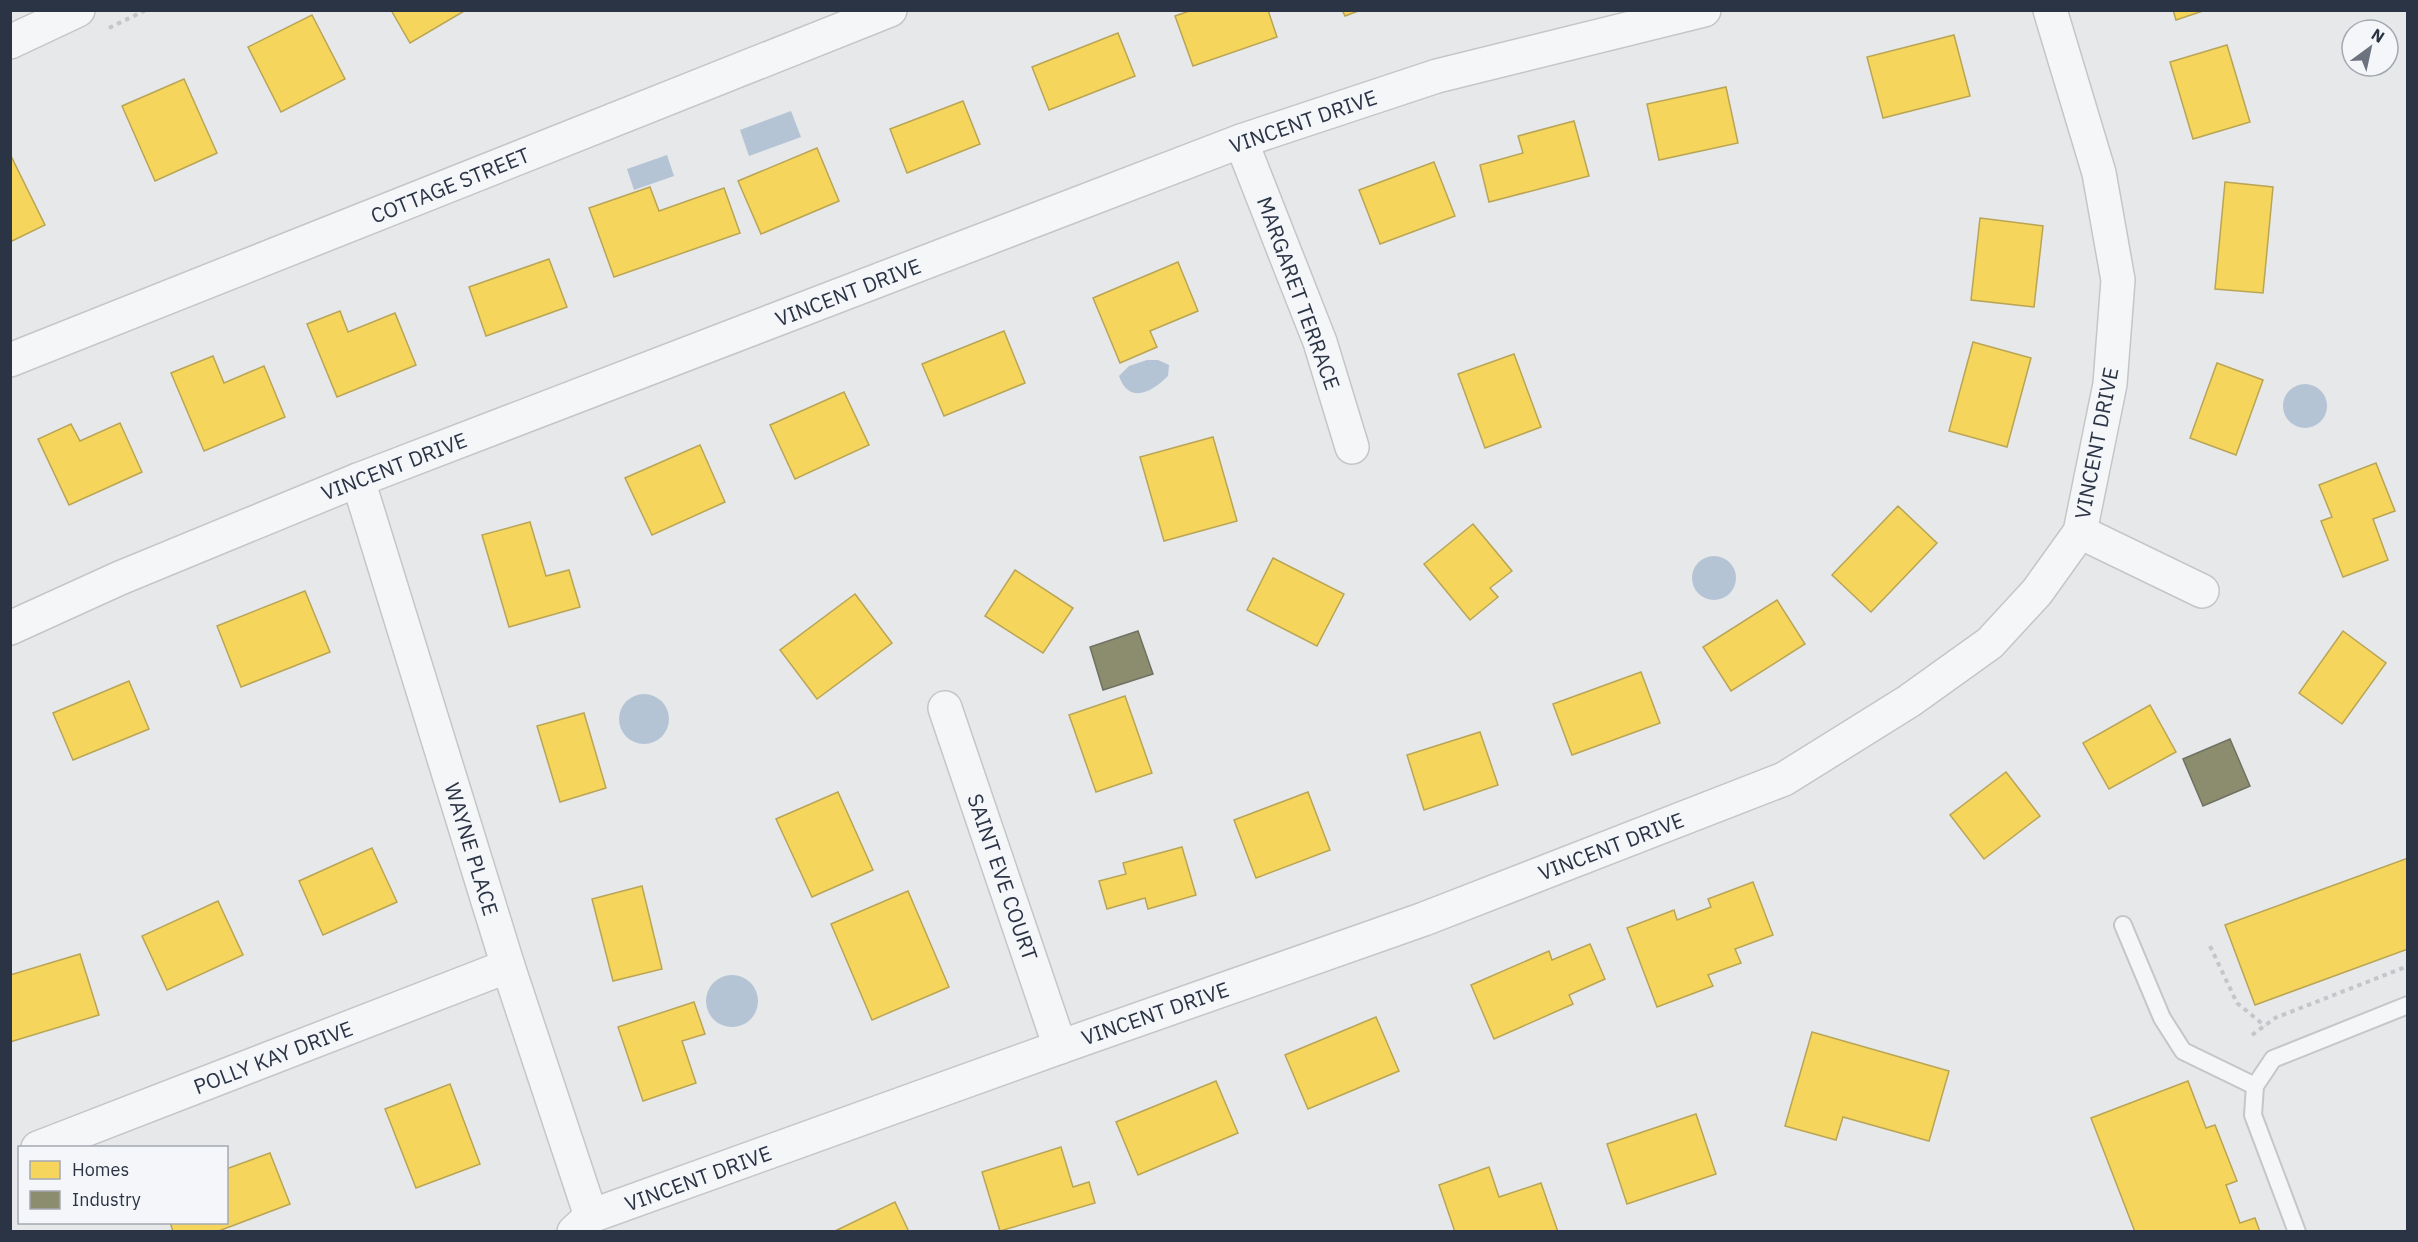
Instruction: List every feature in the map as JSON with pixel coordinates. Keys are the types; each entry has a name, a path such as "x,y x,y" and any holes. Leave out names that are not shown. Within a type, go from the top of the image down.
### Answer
{"street":[{"path":"10,42 78,10"},
{"name":"COTTAGE STREET","path":"10,360 890,10"},
{"name":"VINCENT DRIVE","path":"10,628 120,578 358,480 1241,141 1437,76 1704,10"},
{"name":"VINCENT DRIVE","path":"582,1224 1060,1047 1424,919 1784,779 1909,701 1990,643 2037,592 2080,532 2110,384 2118,280 2099,173 2050,10"},
{"name":"MARGARET TERRACE","path":"1241,141 1320,342 1352,447"},
{"name":"WAYNE PLACE","path":"358,480 508,966 582,1224"},
{"path":"2080,532 2202,591"},
{"name":"SAINT EVE COURT","path":"945,708 1060,1047"},
{"name":"POLLY KAY DRIVE","path":"43,1146 508,966"}],"lane":[{"path":"2123,925 2162,1018 2183,1051 2255,1086"},
{"path":"2297,1232 2253,1115 2255,1086 2272,1059 2408,1005"}],"path":[{"path":"2210,946 2237,1003 2265,1026"},
{"path":"2252,1035 2275,1018 2408,966"}],"water":[{"path":"791,111 801,137 749,156 740,130"},
{"path":"667,155 674,176 634,190 627,169"},
{"path":"1147,360 1158,360 1169,365 1168,376 1148,391 1135,393 1123,385 1119,376 1129,366"},
{"path":"2305,384 2320,391 2327,406 2320,421 2305,428 2290,421 2283,406 2290,391"},
{"path":"1714,556 1729,563 1736,578 1729,593 1714,600 1699,593 1692,578 1699,563"},
{"path":"644,694 653,696 664,705 669,719 667,728 658,739 644,744 635,742 624,733 619,719 621,710 630,699"},
{"path":"727,975 737,975 751,982 758,1001 751,1020 737,1027 727,1027 717,1023 710,1016 706,1006 706,996 710,986 717,979"}],"building: Homes":[{"path":"391,10 466,10 410,43"},
{"path":"1192,10 1268,10 1277,37 1193,66 1175,16"},
{"path":"1342,10 1361,10 1345,16"},
{"path":"2173,10 2203,10 2203,11 2176,20"},
{"path":"312,15 345,79 281,112 248,47"},
{"path":"1118,33 1135,76 1049,110 1032,67"},
{"path":"1954,35 1970,96 1883,118 1867,57"},
{"path":"2227,45 2250,122 2193,139 2170,62"},
{"path":"184,79 217,153 155,181 122,106"},
{"path":"1726,87 1738,143 1659,160 1647,104"},
{"path":"963,101 980,144 907,173 890,129"},
{"path":"1574,121 1589,176 1489,202 1480,165 1523,153 1518,136"},
{"path":"817,148 839,201 761,234 738,181"},
{"path":"10,154 45,225 10,242"},
{"path":"1434,162 1455,216 1380,244 1359,190"},
{"path":"2225,182 2273,187 2263,293 2215,289"},
{"path":"650,187 659,211 724,188 740,233 614,277 589,208"},
{"path":"1980,218 2043,226 2034,307 1971,300"},
{"path":"549,259 567,307 486,336 469,287"},
{"path":"1178,262 1198,311 1150,331 1157,347 1120,363 1093,298"},
{"path":"340,311 348,332 395,313 416,365 337,397 307,324"},
{"path":"1004,331 1025,383 944,416 922,364"},
{"path":"1973,342 2031,358 2007,447 1949,431"},
{"path":"1514,354 1541,427 1485,448 1458,374"},
{"path":"213,356 224,383 264,366 285,417 204,451 171,373"},
{"path":"2217,363 2263,380 2236,455 2190,438"},
{"path":"844,392 869,445 795,479 770,425"},
{"path":"120,423 142,472 69,505 38,439 71,424 80,441"},
{"path":"1213,437 1237,521 1164,541 1140,457"},
{"path":"700,445 725,502 652,535 625,478"},
{"path":"2376,463 2395,511 2373,519 2388,560 2343,577 2321,521 2332,517 2319,485"},
{"path":"1898,506 1937,543 1871,612 1832,575"},
{"path":"530,522 546,576 569,570 580,607 509,627 482,535"},
{"path":"1473,524 1512,571 1490,588 1498,597 1470,620 1424,564"},
{"path":"1273,558 1344,594 1317,646 1247,610"},
{"path":"1015,570 1073,608 1043,653 985,616"},
{"path":"305,591 330,652 241,687 217,626"},
{"path":"855,594 892,643 817,699 780,650"},
{"path":"1777,600 1805,644 1731,691 1703,647"},
{"path":"2343,631 2386,663 2342,724 2299,693"},
{"path":"1641,672 1660,723 1572,755 1553,704"},
{"path":"129,681 149,729 73,760 53,713"},
{"path":"1125,696 1152,773 1096,792 1069,715"},
{"path":"2150,705 2176,752 2109,789 2083,743"},
{"path":"584,713 606,788 560,802 537,726"},
{"path":"1480,732 1498,785 1424,810 1407,755"},
{"path":"2006,772 2040,816 1984,859 1950,815"},
{"path":"838,792 873,870 812,897 776,819"},
{"path":"1308,792 1330,850 1256,878 1234,820"},
{"path":"1182,847 1196,895 1148,909 1145,898 1107,909 1099,881 1126,874 1123,863"},
{"path":"372,848 397,902 323,935 299,881"},
{"path":"2408,858 2408,949 2255,1005 2225,925"},
{"path":"1753,882 1773,935 1735,949 1741,963 1708,975 1713,986 1657,1007 1627,928 1674,910 1677,920 1711,907 1708,899"},
{"path":"642,886 662,969 613,981 592,899"},
{"path":"908,891 949,987 872,1020 831,924"},
{"path":"218,901 243,955 167,990 142,936"},
{"path":"1590,944 1605,979 1569,995 1573,1004 1494,1039 1471,985 1549,951 1552,960"},
{"path":"80,954 99,1015 10,1042 10,975"},
{"path":"694,1002 705,1034 682,1041 696,1083 643,1101 618,1027"},
{"path":"1376,1017 1399,1071 1308,1109 1285,1055"},
{"path":"1812,1032 1949,1071 1929,1141 1843,1117 1836,1140 1785,1126"},
{"path":"1216,1081 1238,1133 1138,1175 1116,1122"},
{"path":"2188,1081 2206,1128 2215,1125 2237,1181 2226,1185 2240,1223 2255,1218 2260,1232 2135,1232 2091,1118"},
{"path":"450,1084 480,1164 416,1188 385,1109"},
{"path":"1696,1114 1716,1174 1627,1204 1607,1144"},
{"path":"1061,1147 1073,1187 1089,1182 1095,1203 1000,1231 982,1172"},
{"path":"270,1153 290,1204 216,1232 173,1232 171,1224 228,1224 228,1168"},
{"path":"1489,1167 1499,1197 1541,1183 1558,1232 1455,1232 1439,1185"},
{"path":"895,1202 909,1232 833,1232"}],"building: Industry":[{"path":"1138,631 1153,674 1103,690 1090,647"},
{"path":"2230,739 2250,786 2203,806 2183,759"}]}
